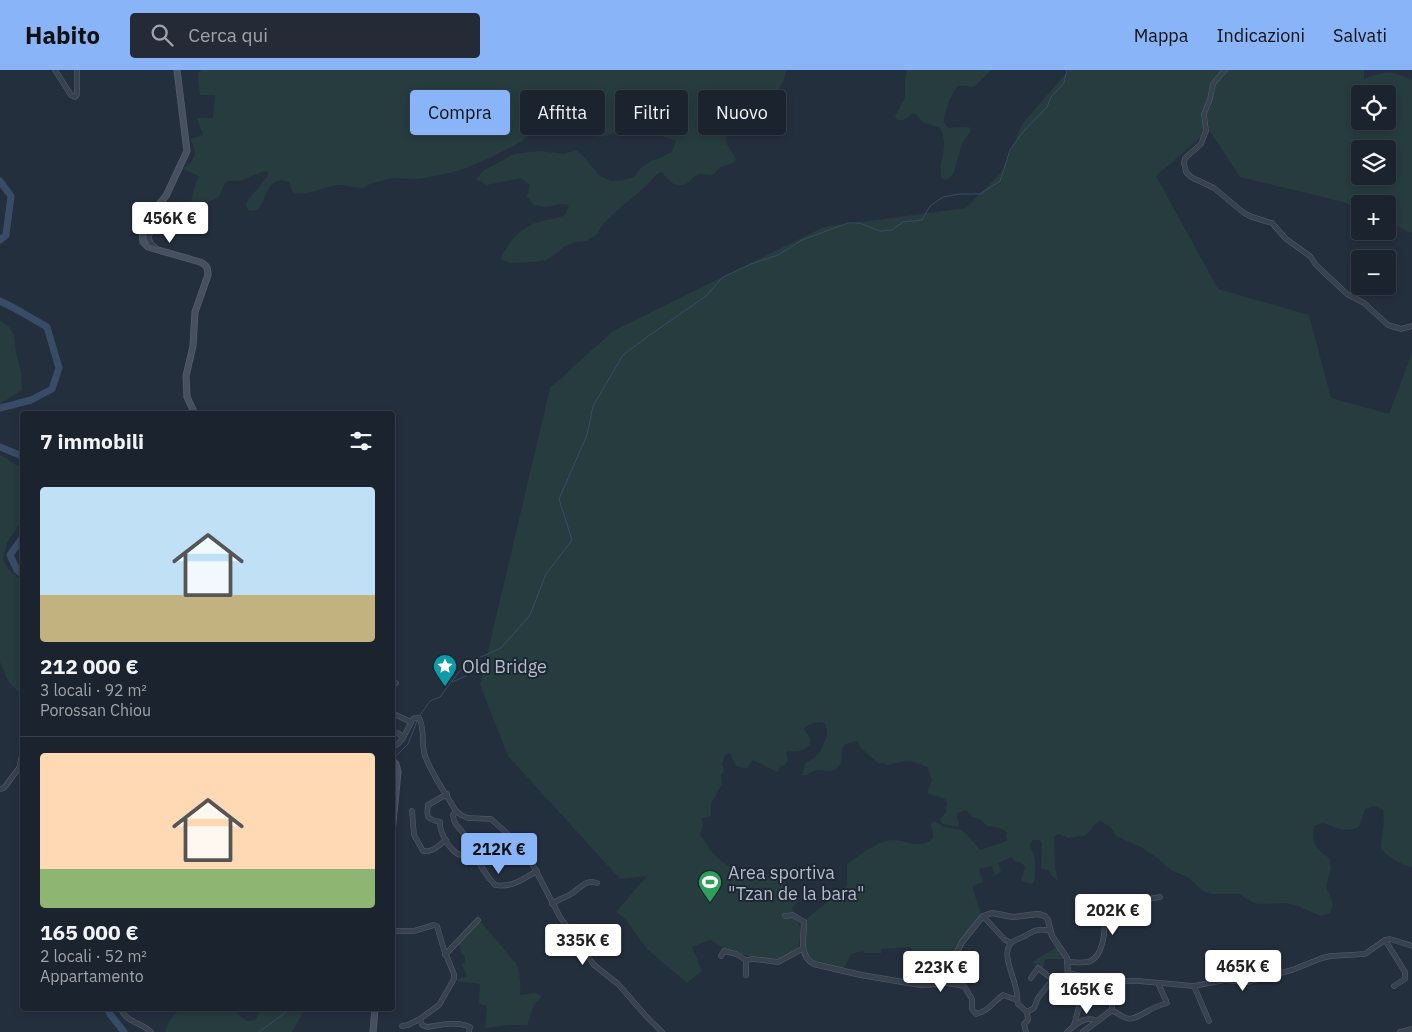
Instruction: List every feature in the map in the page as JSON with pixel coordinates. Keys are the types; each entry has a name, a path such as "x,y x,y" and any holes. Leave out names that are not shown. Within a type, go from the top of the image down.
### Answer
{"main road":[{"path":"177,70 187,151 166,196 146,219 142,230 143,242 148,247 204,264 208,269 208,275 195,312 193,346 186,376 187,397 194,411"},
{"path":"395,763 398,772 395,802"},
{"path":"373,1032 375,1011"}],"street":[{"path":"55,70 71,96 75,97 77,95 77,70"},
{"path":"1225,70 1213,84 1204,114 1206,131 1200,144 1185,158 1186,172 1191,177 1214,188 1244,213 1272,223 1286,239 1310,256 1316,265 1347,294 1364,303 1388,326 1401,330 1412,326"},
{"path":"173,216 150,232 149,239 152,245 176,252 182,258"},
{"path":"395,714 411,722"},
{"path":"395,746 403,738 411,722 415,718 419,718 421,720 422,749 433,773 456,811 468,818 487,818 495,821 508,834 538,873 552,904 594,965 618,984 662,1032"},
{"path":"395,732 403,738"},
{"path":"0,789 4,788 19,768 20,764"},
{"path":"447,794 428,805 428,818 440,822 441,830 456,854 461,856 467,854 470,850"},
{"path":"412,811 414,835 423,850 433,850 446,840"},
{"path":"456,811 453,815 457,828 465,836 470,850 495,885 516,883 538,873"},
{"path":"552,904 572,894 583,884 588,882 597,883"},
{"path":"1068,962 1088,962 1095,956 1102,944 1105,914 1126,903 1160,897"},
{"path":"784,916 793,915 804,922 802,949 808,960 820,966 861,975 921,984 936,984 943,981 962,942 983,916 992,914 1021,917 1038,914 1048,920 1052,936 1068,962 1068,975"},
{"path":"983,916 1004,940 1011,943"},
{"path":"446,955 478,920"},
{"path":"395,931 414,931 434,925 437,926 454,974 454,979 439,1005 420,1019 402,1026"},
{"path":"1026,1032 1024,1024 1028,1020 1027,1012 1018,1004 1018,992 1008,958 1008,951 1011,943 1037,930 1050,931"},
{"path":"1027,1012 1034,1008 1038,998 1056,980 1073,974 1107,981 1138,981 1194,986 1225,980 1247,982 1292,970 1322,958 1366,954 1385,940 1392,939 1412,946"},
{"path":"1385,940 1405,972 1405,979 1394,986"},
{"path":"721,956 724,952 736,954 746,960 778,962 802,949"},
{"path":"746,960 746,975"},
{"path":"1031,978 1038,968 1056,980 1059,985 1082,996 1088,998 1108,998 1112,1002 1112,1010"},
{"path":"943,981 964,986 972,999 972,1009 976,1014 990,1008 1003,995 1017,1000"},
{"path":"1112,1010 1127,1018 1134,1019 1167,1002 1158,983"},
{"path":"1194,986 1209,1021"},
{"path":"1076,1032 1073,1026 1082,996"},
{"path":"1083,1032 1112,1010"},
{"path":"122,1011 124,1016 151,1032"},
{"path":"420,1019 422,1025 427,1027 463,1024 470,1027 469,1032"},
{"path":"1067,1032 1079,1022 1087,1019 1097,1021"},
{"path":"1400,1032 1412,1029"}],"green space":[{"path":"203,70 786,70 783,82 777,90 698,90 698,135 728,135 726,142 736,160 731,164 720,167 713,175 697,175 683,185 672,183 662,172 657,174 603,224 597,234 587,241 565,246 546,260 511,263 500,259 522,230 535,223 565,215 569,205 545,207 534,205 527,196 530,185 521,178 487,185 476,179 484,170 515,154 539,151 564,154 576,150 600,176 611,181 634,177 641,168 651,161 672,152 676,141 660,135 688,135 688,90 615,90 615,133 601,137 594,135 605,135 605,90 520,90 520,135 527,135 522,141 490,158 458,171 426,178 392,178 363,188 339,185 300,194 293,191 289,182 277,181 270,187 260,207 253,211 248,210 246,206 247,201 268,176 268,172 264,171 240,181 227,181 219,196 208,202 195,205 191,203 199,176 183,169 191,162 195,152 190,139 203,135 197,118 213,118 215,95 200,95 197,73"},
{"path":"907,70 991,70 975,86 958,86 948,103 944,123 949,128 971,128 962,143 953,174 947,179 944,180 941,177 944,142 940,128 922,122 913,113 902,120 897,120 895,117 905,97"},
{"path":"1069,70 1364,70 1364,79 1389,72 1412,80 1412,233 1396,226 1396,195 1351,195 1351,206 1343,202 1240,177 1209,130 1156,176 1218,289 1309,315 1331,398 1389,414 1412,353 1412,867 1395,860 1381,848 1383,810 1374,806 1365,809 1359,827 1353,829 1345,830 1323,823 1314,826 1313,837 1315,845 1329,858 1331,868 1326,886 1333,904 1330,913 1321,916 1286,903 1257,904 1240,894 1212,894 1203,891 1189,878 1171,870 1141,847 1116,836 1111,828 1101,821 1084,836 1068,838 1059,834 1054,836 1055,868 1058,881 1048,870 1041,869 1042,844 1040,840 1033,840 1030,844 1035,862 1034,882 1032,884 1021,880 1025,867 1022,863 1014,861 1012,857 998,863 1001,871 995,876 992,866 979,869 983,882 972,886 980,916 957,946 943,979 934,983 914,983 911,947 881,949 881,953 864,953 863,951 851,954 844,969 815,963 806,954 806,920 843,891 847,885 847,865 862,853 880,843 891,840 913,844 928,842 933,838 930,824 934,821 944,827 961,830 968,835 980,850 1007,841 1007,833 1005,831 987,826 978,818 972,817 966,810 957,813 958,827 943,824 941,818 946,812 947,803 945,799 927,792 932,781 928,767 910,761 887,765 879,764 861,748 857,741 844,746 841,763 836,769 832,771 816,770 807,775 802,775 805,764 819,754 827,736 826,724 817,722 804,729 810,739 809,746 795,752 788,751 786,753 788,761 780,766 777,772 753,760 747,768 739,767 735,764 730,753 725,755 722,764 724,771 721,775 722,783 711,803 711,815 702,818 703,826 700,834 719,859 733,869 749,870 771,876 787,884 800,899 792,908 800,928 798,949 778,960 772,960 723,950 721,946 710,940 692,947 702,971 687,983 647,949 626,920 616,912 647,876 620,879 508,756 480,685 550,388 613,331 824,227 966,208 1002,172 1022,124"},
{"path":"0,320 10,328 14,335 21,372 22,390 0,404"},
{"path":"0,455 20,467 20,523 7,543 3,559 6,566 20,579 20,692 10,683 0,662"},
{"path":"477,922 481,922 516,963 520,979 520,995 535,993 542,996 534,1005 527,1025 485,1028 487,1006 479,1004 480,984 458,981 458,979 467,976 462,964 465,963 465,957 461,953 459,943"},
{"path":"1057,947 1063,959 1045,959 1043,969 1032,962"},
{"path":"178,1011 234,1011 246,1021 256,1020 259,1011 304,1011 292,1032 165,1032 169,1021"}],"waterway":[{"path":"420,715 430,701 440,697 458,673 470,662 501,648 530,615 546,574 572,540 559,499 587,435 593,406 623,355 706,296 723,277 751,264 778,255 802,240 848,223 860,223 880,231 892,230 903,222 922,220 930,206 943,197 960,194 980,194 1000,181 1010,150 1023,132 1047,107 1051,97 1064,83 1067,70"},
{"path":"0,181 11,196 6,235 0,240"},
{"path":"0,301 47,327 59,368 52,389 31,400 0,408"},
{"path":"0,447 20,455"},
{"path":"20,541 10,555 20,572"},
{"path":"444,658 444,674 452,682 466,676"},
{"path":"395,757 408,744 417,721"},
{"path":"109,1011 124,1032"},
{"path":"259,1032 286,1011"}],"place":[{"name":"Old Bridge","path":"445,687"},
{"name":"Area sportiva \"Tzan de la bara\"","path":"710,903"}]}
